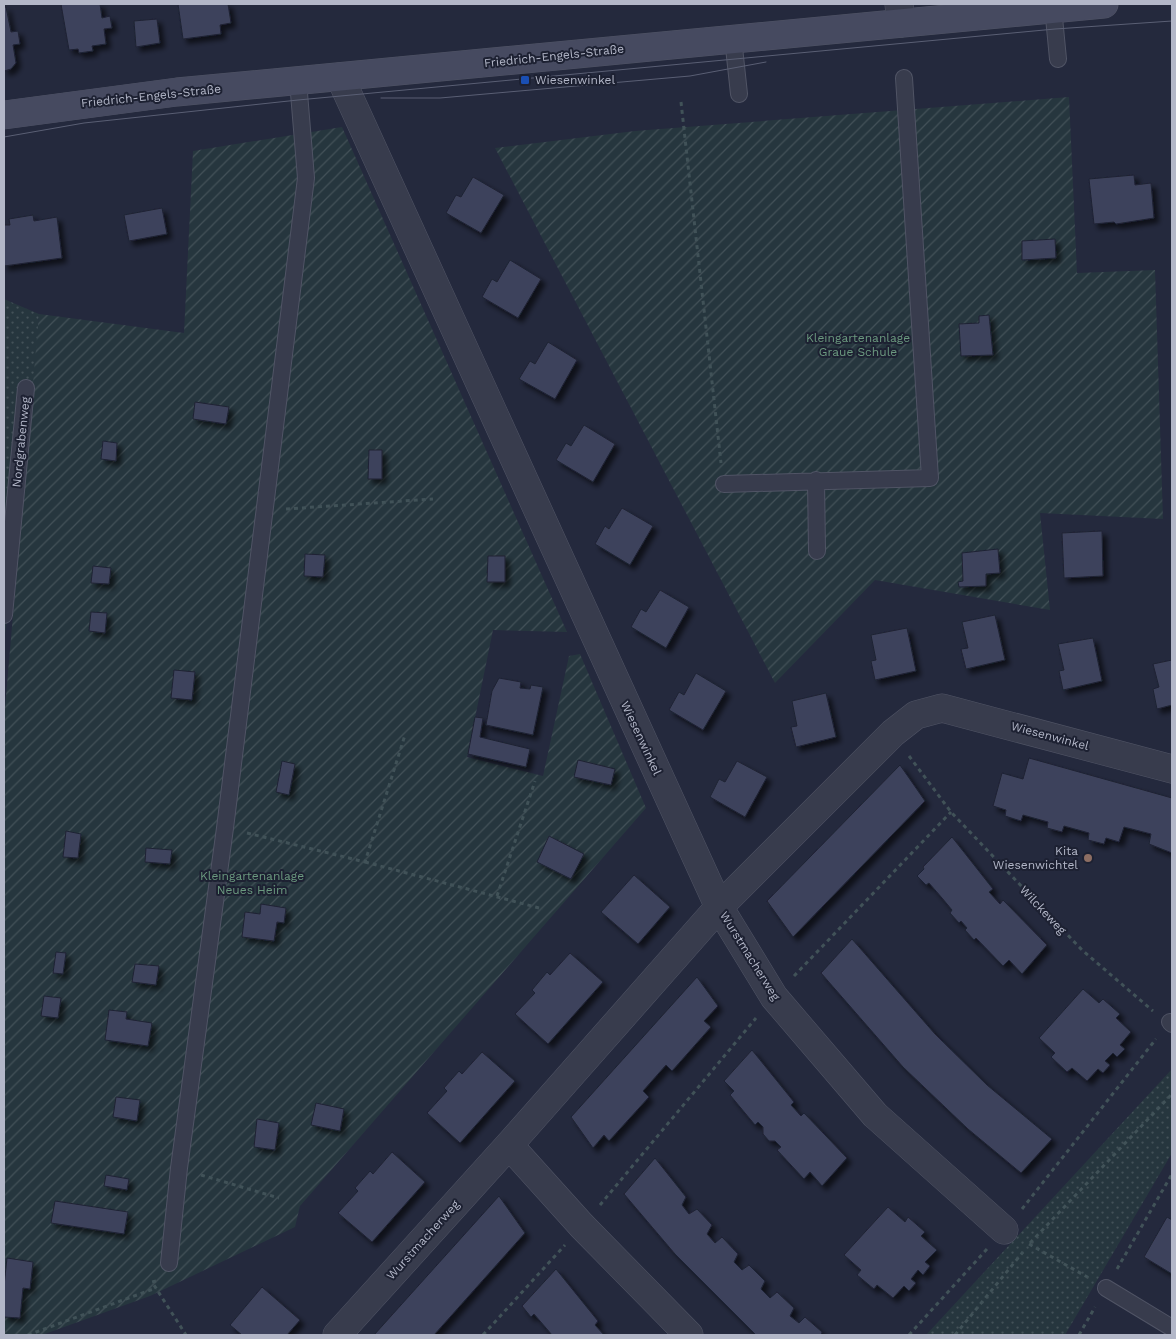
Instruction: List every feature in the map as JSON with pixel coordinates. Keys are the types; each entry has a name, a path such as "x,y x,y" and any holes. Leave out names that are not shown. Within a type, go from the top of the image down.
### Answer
{"main road":[{"name":"Friedrich-Engels-Straße","path":"4,115 110,99 733,38 900,13 1053,8 1104,4"}],"street":[{"name":"Wiesenwinkel","path":"340,77 718,907 893,733 916,715 942,708 1172,769"},
{"name":"Wurstmacherweg","path":"337,1335 509,1145 718,907 774,997 875,1115 1004,1230"},
{"path":"509,1145 582,1226 689,1335"}],"lane":[{"path":"1053,8 1058,59"},
{"path":"733,38 739,94"},
{"path":"724,484 930,478 904,78"},
{"path":"169,1263 179,1168 225,828 306,178 298,81"},
{"name":"Nordgrabenweg","path":"4,615 26,388"},
{"path":"816,480 817,551"},
{"path":"1106,1288 1172,1328"}],"path":[{"path":"681,102 724,484"},
{"path":"264,510 433,499"},
{"name":"Wilckeweg","path":"893,733 951,812 1082,950 1171,1023"},
{"path":"365,862 405,735"},
{"path":"497,896 535,781"},
{"path":"482,1335 582,1226 774,997 951,812"},
{"path":"225,828 365,862 543,909"},
{"path":"909,1335 1004,1230 1171,1023"},
{"path":"956,1335 1029,1244 1172,1094"},
{"path":"179,1168 279,1198"},
{"path":"1079,1335 1172,1174"},
{"path":"1004,1230 1106,1288"},
{"path":"160,1279 152,1282 186,1335"},
{"path":"28,1335 156,1288"}],"green space":[{"name":"Kleingartenanlage Graue Schule","path":"1069,97 1077,273 1155,270 1163,519 1040,513 1050,610 875,580 775,683 495,148 635,131"},
{"name":"Kleingartenanlage Neues Heim","path":"342,127 567,632 493,630 467,757 543,776 569,656 580,654 646,808 300,1206 295,1227 150,1296 42,1335 4,1335 4,719 39,314 184,333 193,151"},
{"path":"4,299 39,314 33,416 4,642"},
{"path":"1172,1069 1172,1153 1065,1335 926,1335"}],"building":[{"path":"61,4 100,4 102,18 110,16 112,28 104,29 106,44 92,46 93,51 79,53 78,49 69,50"},
{"path":"178,4 228,4 231,23 220,25 221,34 183,39"},
{"path":"4,7 6,7 11,32 18,31 20,44 13,45 16,63 11,69 4,71"},
{"path":"157,19 160,43 136,47 134,21"},
{"path":"1134,175 1135,185 1151,183 1154,218 1116,224 1114,222 1094,224 1089,179"},
{"path":"473,177 504,195 481,233 446,213 456,195 461,197"},
{"path":"162,208 167,234 129,241 124,215"},
{"path":"33,215 34,221 57,217 62,258 4,266 4,225 10,225 9,219"},
{"path":"1055,239 1056,258 1022,260 1022,241"},
{"path":"510,260 541,279 518,318 482,297 492,279 497,282"},
{"path":"989,315 993,355 961,356 959,324 979,323 979,316"},
{"path":"548,342 577,360 555,399 519,379 530,361 535,364"},
{"path":"195,402 229,407 226,424 193,419"},
{"path":"584,425 615,444 593,482 556,460 566,443 571,446"},
{"path":"103,441 117,443 116,461 101,459"},
{"path":"369,450 382,450 382,479 368,479"},
{"path":"622,508 653,526 630,565 595,544 605,526 609,529"},
{"path":"1102,531 1103,576 1064,578 1062,533"},
{"path":"998,549 1000,573 986,574 986,586 959,587 958,582 963,581 962,553"},
{"path":"305,554 325,555 323,577 304,576"},
{"path":"488,556 505,556 505,582 487,582"},
{"path":"93,566 111,568 109,584 91,583"},
{"path":"660,590 689,607 666,648 631,627 641,609 646,612"},
{"path":"91,612 107,613 105,633 89,631"},
{"path":"995,615 1005,660 966,669 961,649 968,648 962,622"},
{"path":"907,628 916,671 875,680 871,661 876,660 871,635"},
{"path":"1093,638 1102,681 1063,690 1059,671 1064,670 1058,644"},
{"path":"1172,660 1172,705 1157,709 1153,689 1159,687 1153,664"},
{"path":"174,670 195,672 192,700 171,698"},
{"path":"696,673 726,691 703,730 669,710 679,692 684,695"},
{"path":"499,678 521,682 520,688 530,689 531,685 543,687 533,735 486,725 492,691"},
{"path":"826,693 836,737 796,747 791,727 797,726 792,701"},
{"path":"475,717 483,718 480,737 530,749 526,767 468,754"},
{"path":"1029,758 1172,798 1172,853 1149,844 1151,834 1124,827 1119,842 1106,838 1104,844 1088,840 1089,833 1064,826 1062,832 1047,828 1048,822 1023,815 1021,821 1005,816 1006,810 993,806 1002,773 1023,779"},
{"path":"578,760 615,769 611,785 574,777"},
{"path":"282,761 295,764 289,795 276,792"},
{"path":"737,761 767,777 745,817 710,797 719,779 725,782"},
{"path":"900,765 925,801 793,937 767,901"},
{"path":"66,831 81,834 78,858 63,857"},
{"path":"549,836 584,854 571,879 537,862"},
{"path":"952,837 993,889 989,892 1000,904 1003,900 1047,945 1022,974 1009,960 1003,966 976,938 974,940 965,930 967,928 961,921 959,923 950,913 952,910 929,883 926,885 917,876 924,869 923,867"},
{"path":"146,848 172,850 170,864 145,862"},
{"path":"634,875 670,907 638,944 601,912"},
{"path":"261,904 286,908 284,923 277,922 274,941 242,937 245,912 260,914"},
{"path":"852,939 935,1034 987,1085 1052,1139 1021,1173 968,1129 903,1067 821,973"},
{"path":"56,952 66,953 63,974 53,973"},
{"path":"570,953 603,982 548,1044 515,1014 535,993 532,990 547,972 550,975"},
{"path":"135,964 159,966 156,985 132,982"},
{"path":"697,977 718,1006 704,1021 711,1027 672,1071 666,1065 643,1091 649,1097 609,1141 604,1135 593,1148 571,1117"},
{"path":"1083,989 1099,1003 1103,999 1120,1014 1116,1018 1131,1032 1120,1045 1125,1049 1117,1057 1113,1053 1105,1061 1110,1065 1103,1073 1098,1069 1087,1081 1072,1068 1067,1072 1051,1057 1055,1053 1039,1038"},
{"path":"44,996 61,998 58,1018 41,1016"},
{"path":"109,1010 127,1012 126,1019 152,1023 148,1046 105,1040"},
{"path":"752,1050 794,1102 791,1105 801,1116 804,1113 847,1158 822,1186 810,1172 804,1179 777,1150 781,1147 775,1141 769,1141 763,1134 763,1127 758,1122 755,1125 730,1095 734,1091 724,1081"},
{"path":"482,1052 515,1081 460,1143 427,1113 447,1091 444,1088 459,1071 462,1074"},
{"path":"116,1097 140,1100 137,1121 113,1117"},
{"path":"316,1103 344,1109 340,1131 311,1125"},
{"path":"257,1119 279,1123 275,1150 254,1147"},
{"path":"392,1152 425,1182 372,1242 338,1213 358,1191 355,1188 370,1171 373,1174"},
{"path":"655,1158 686,1197 682,1205 689,1214 697,1209 712,1225 707,1234 715,1243 722,1237 738,1254 734,1262 742,1270 749,1265 765,1281 761,1289 770,1298 777,1292 794,1308 790,1316 799,1323 805,1317 822,1332 821,1335 756,1335 675,1254 624,1194"},
{"path":"106,1175 129,1179 127,1190 104,1186"},
{"path":"499,1196 525,1233 434,1335 374,1335"},
{"path":"55,1201 128,1212 124,1234 51,1223"},
{"path":"888,1207 905,1222 908,1217 925,1232 921,1236 937,1250 925,1262 930,1266 923,1275 918,1270 911,1279 916,1283 909,1291 904,1286 893,1298 877,1285 874,1289 857,1275 861,1270 844,1255"},
{"path":"1167,1217 1172,1220 1172,1274 1144,1257"},
{"path":"7,1258 33,1262 30,1289 23,1288 20,1318 4,1317 4,1286"},
{"path":"556,1269 598,1321 595,1325 604,1335 552,1335 534,1314 531,1317 522,1306"},
{"path":"262,1287 300,1320 287,1335 242,1335 230,1325"}],"tram line":[{"path":"4,137 84,123 298,100 1055,29 1172,21"},
{"path":"381,98 440,98 690,76 766,62"}],"place":[{"name":"Wiesenwinkel","path":"525,80"},
{"name":"Kita Wiesenwichtel","path":"1088,858"}]}
